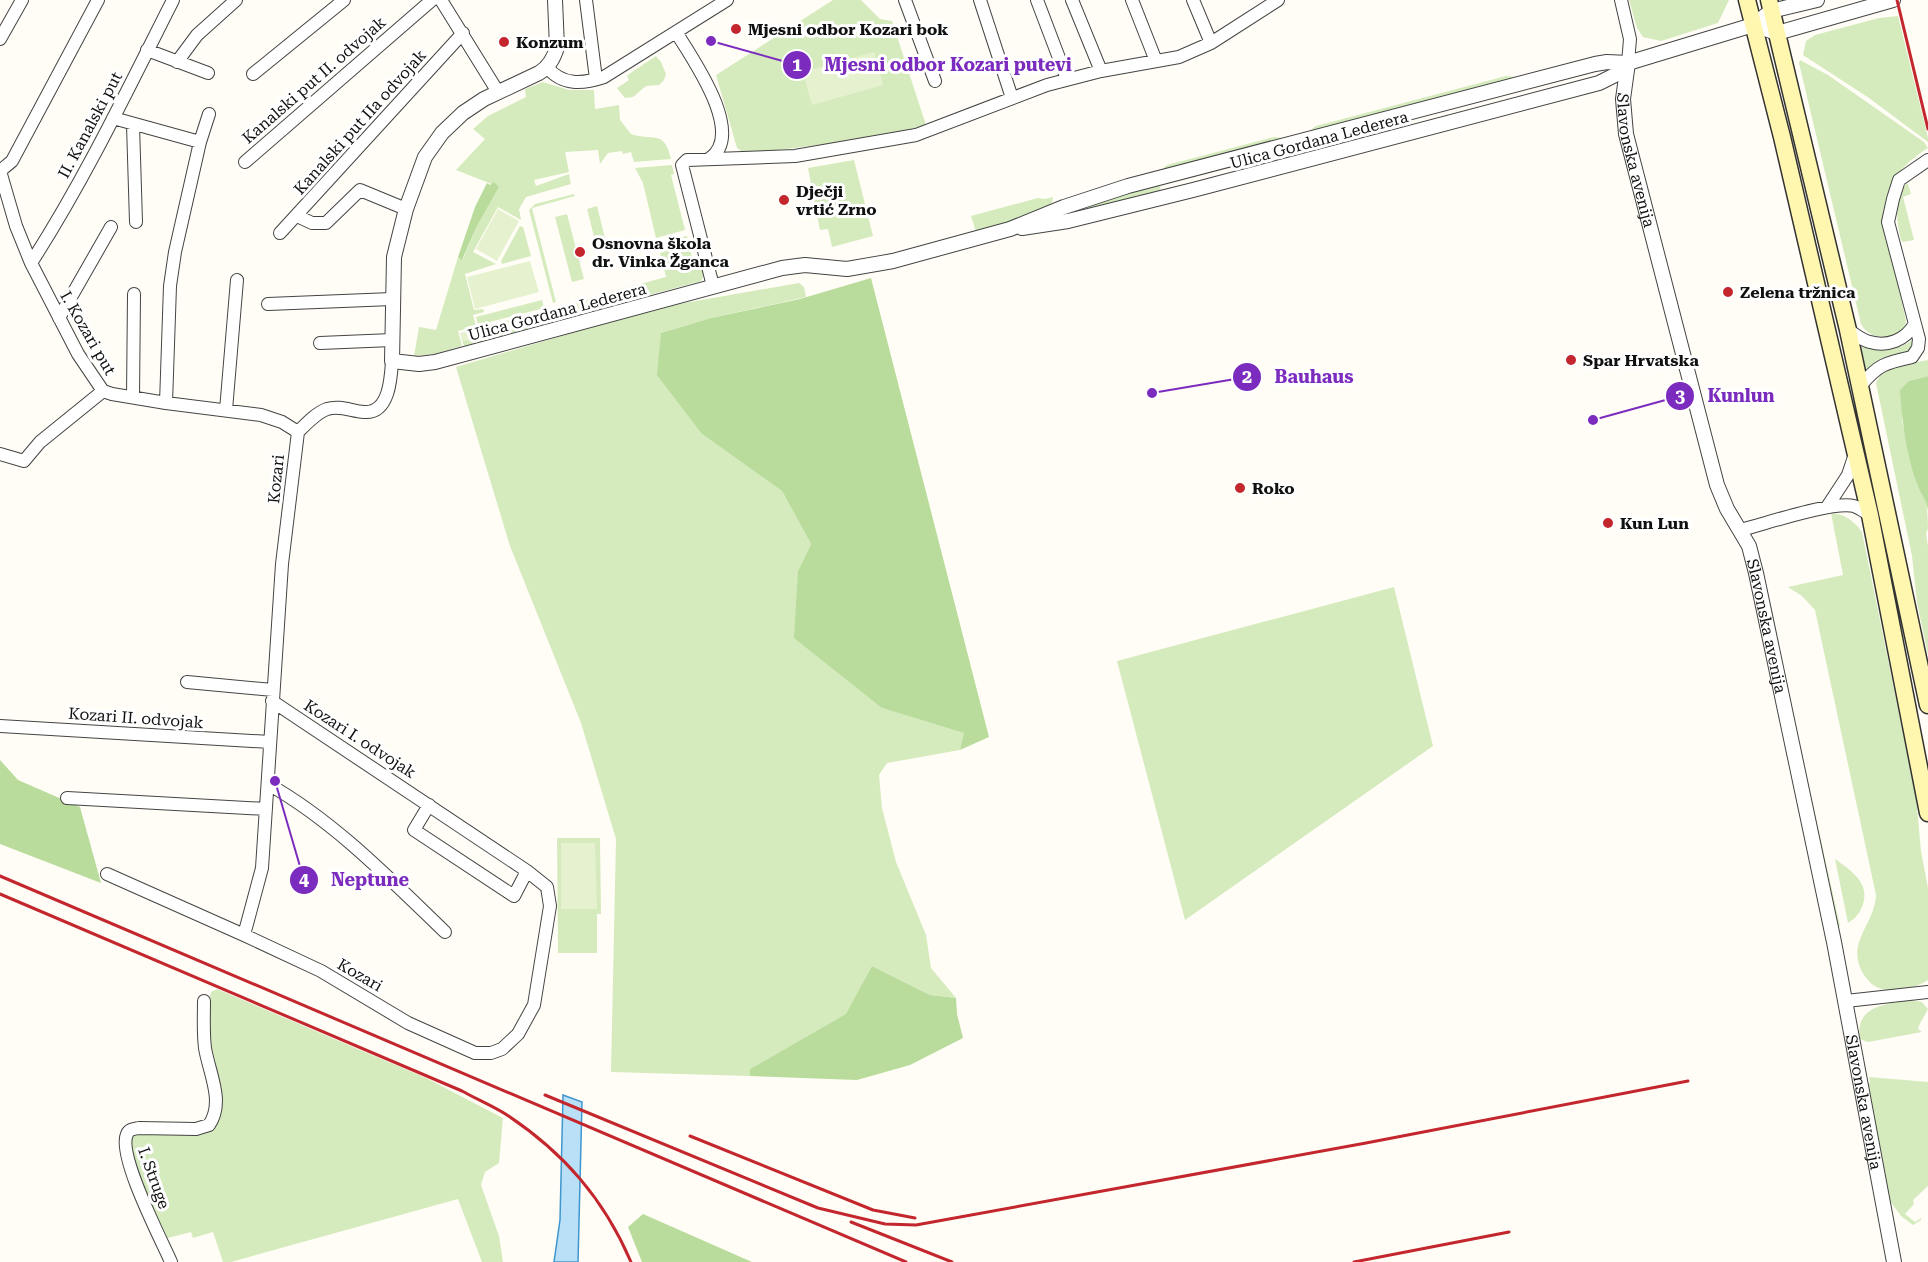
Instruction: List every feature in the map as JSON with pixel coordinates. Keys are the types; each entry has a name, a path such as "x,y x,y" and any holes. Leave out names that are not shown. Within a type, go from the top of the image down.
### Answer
{"main road":[{"path":"1747,0 1782,137 1870,515 1928,813"},
{"path":"1770,5 1861,386 1928,705"}],"street":[{"path":"0,39 22,0"},
{"path":"0,171 12,161 98,0"},
{"name":"II. Kanalski put","path":"31,263 56,224 114,118 173,0"},
{"path":"177,62 197,34 236,0"},
{"path":"253,74 344,0"},
{"name":"Kanalski put II. odvojak","path":"245,162 432,0"},
{"path":"441,0 498,92"},
{"path":"298,432 312,418 325,410 338,407 365,412 380,407 389,389 392,362 392,299 396,247 417,173 441,132 463,113 547,67 557,46 555,0"},
{"path":"586,0 596,79"},
{"path":"547,67 554,75 567,81 596,79 728,0"},
{"path":"905,0 935,81"},
{"path":"980,0 1012,98"},
{"path":"1037,0 1067,79"},
{"path":"1072,0 1101,71"},
{"path":"1132,0 1156,61"},
{"path":"1193,0 1211,43"},
{"path":"713,286 682,165 687,160 795,156 916,135 1030,90 1067,79 1179,57 1211,43 1278,0"},
{"name":"Slavonska avenija","path":"1621,0 1630,39 1623,99 1628,144 1717,485 1727,509 1749,546 1756,573 1846,1001 1894,1262"},
{"path":"1770,5 1817,0"},
{"path":"1753,25 1777,33 1893,0"},
{"name":"Ulica Gordana Lederera","path":"392,362 418,364 435,362 796,265 836,269 863,268 1010,229 1086,199 1190,169 1584,67 1607,62 1628,63 1753,25 1770,5"},
{"path":"676,32 708,84 722,128 731,147 737,155 744,158"},
{"name":"Kanalski put IIa odvojak","path":"280,233 463,33"},
{"path":"147,50 208,74"},
{"name":"Ulica Gordana Lederera","path":"1010,229 1068,221 1599,83 1617,74 1628,63"},
{"path":"1599,83 1616,89 1623,99"},
{"path":"166,403 170,286 175,252 200,142 209,114"},
{"path":"114,118 200,142"},
{"path":"133,124 136,222"},
{"path":"709,159 719,149 722,142 722,128"},
{"path":"1861,386 1874,370 1883,365 1912,357 1918,348 1919,339 1888,222 1899,180 1928,160"},
{"name":"I. Kozari put","path":"0,171 16,226 31,263 78,354 103,391 133,398 261,415 282,422 298,432"},
{"path":"297,216 312,223 326,223 360,190 406,209"},
{"path":"59,318 111,227"},
{"path":"226,410 237,280"},
{"path":"133,398 134,294"},
{"path":"268,304 392,299"},
{"path":"1848,330 1869,342 1881,343 1902,339 1908,335 1914,325"},
{"path":"320,343 392,340"},
{"path":"0,454 24,461 40,442 103,391"},
{"name":"Kozari","path":"244,934 262,867 282,564 298,432"},
{"path":"1827,507 1848,475 1856,454"},
{"path":"1740,530 1827,507 1855,506 1870,515"},
{"path":"187,682 272,695"},
{"name":"Kozari I. odvojak","path":"272,695 527,871"},
{"name":"Kozari II. odvojak","path":"0,726 270,742"},
{"path":"268,784 288,795 316,816 378,867 445,933"},
{"path":"67,798 266,809"},
{"path":"429,805 414,830 514,896 527,871"},
{"name":"Kozari","path":"107,874 244,934 321,971 408,1023 457,1047 475,1053 491,1053 502,1049 518,1034 534,1005 550,906 546,887 527,871"},
{"path":"1846,1001 1927,991"},
{"name":"I. Struge","path":"171,1262 140,1192 125,1145 130,1130 139,1128 196,1129 209,1125 213,1120 216,1103 205,1046 204,1001"}],"green space":[{"path":"833,0 861,0 880,19 892,21 926,125 881,137 746,154 737,148 716,75"},
{"path":"1629,0 1729,0 1718,23 1661,41 1643,37 1637,28"},
{"path":"1898,16 1928,142 1869,98 1803,55 1806,41 1815,35 1879,18"},
{"path":"874,52 883,85 812,105 803,72"},
{"path":"656,56 666,74 664,80 659,85 646,86 633,97 625,98 617,88 629,80 627,76 629,74"},
{"path":"1800,60 1828,75 1924,142 1928,148 1896,176 1887,194 1885,205 1883,217 1906,321 1905,326 1895,334 1876,336 1865,330 1861,324"},
{"path":"1506,76 1516,77 1308,132 1316,126"},
{"path":"543,82 569,90 594,90 595,109 619,105 620,120 631,134 661,140 665,143 671,159 634,162 631,152 623,154 622,151 608,153 600,164 598,150 565,152 569,172 534,180 536,186 569,174 571,184 526,197 519,209 521,220 498,207 473,252 496,264 465,274 474,310 483,309 484,312 473,315 476,326 458,331 462,346 434,354 414,356 419,327 436,330 458,257 463,259 476,228 499,187 456,170 485,139 473,129 488,116 526,97 525,89"},
{"path":"1274,137 1284,138 1165,170 1164,167 1167,165"},
{"path":"854,160 873,236 832,247 828,229 820,230 808,168"},
{"path":"672,165 674,174 671,175 685,230 656,238 643,183 635,168"},
{"path":"494,182 499,187 476,228 462,260 458,257 475,207 487,183 490,185"},
{"path":"1159,183 1161,192 1082,211 1080,209"},
{"path":"1906,184 1911,194 1903,197 1914,240 1903,242 1899,232 1897,211 1899,198"},
{"path":"574,194 575,196 532,208 556,302 553,303 529,210 535,204"},
{"path":"1053,197 1051,207 1026,218 976,232 971,216 1038,198"},
{"path":"597,206 608,250 598,252 587,209"},
{"path":"498,209 519,221 497,261 476,249"},
{"path":"567,214 584,279 572,282 555,217"},
{"path":"520,226 523,227 531,256 502,264 501,261"},
{"path":"687,236 694,266 703,265 704,275 701,281 557,320 556,316 601,304 599,295 666,277 660,253 663,252 661,243"},
{"path":"530,261 539,292 475,309 467,277"},
{"path":"871,278 989,737 960,750 964,733 882,708 794,638 798,571 811,544 782,491 702,434 657,375 661,333 711,318 800,299"},
{"path":"799,283 804,287 806,297 711,318 661,333 702,434 782,491 811,544 798,571 882,708 965,733 960,750 887,763 879,775 882,808 896,862 926,935 931,968 956,998 930,995 872,966 847,1014 750,1069 750,1076 611,1072 616,839 581,723 510,546 456,367 656,308"},
{"path":"597,297 599,305 462,341 460,333"},
{"path":"542,300 544,308 478,325 476,317"},
{"path":"547,318 548,323 464,346 462,341"},
{"path":"1913,339 1910,349 1906,352 1882,358 1866,370 1861,347 1895,348"},
{"path":"1928,360 1928,376 1909,381 1902,421 1917,485 1927,503 1928,655 1917,602 1912,556 1876,383 1891,368"},
{"path":"1928,376 1928,510 1917,484 1907,449 1900,390 1909,381"},
{"path":"1831,513 1849,519 1862,532 1916,797 1921,851 1928,888 1928,980 1900,990 1887,990 1874,986 1864,975 1859,964 1857,953 1859,944 1871,916 1876,895 1815,610 1802,596 1788,587 1843,575"},
{"path":"1394,587 1433,746 1185,920 1117,661"},
{"path":"1768,602 1840,926 1838,927"},
{"path":"0,760 18,780 80,807 101,883 0,844"},
{"path":"557,838 600,838 601,914 597,914 597,953 558,953"},
{"path":"561,843 595,843 597,909 561,909"},
{"path":"1835,859 1857,877 1864,889 1861,910 1848,923"},
{"path":"872,966 930,995 956,998 963,1038 910,1065 857,1080 750,1076 750,1069 846,1014"},
{"path":"217,989 426,1078 503,1118 499,1163 485,1172 481,1185 499,1236 503,1262 482,1262 458,1199 231,1262 223,1262 213,1232 193,1238 191,1232 164,1239 129,1153 131,1134 212,1127 207,1025 211,992"},
{"path":"1911,1000 1922,1002 1928,1009 1918,1029 1922,1032 1868,1042 1860,1039 1862,1019 1867,1013 1883,1005"},
{"path":"1869,1077 1928,1082 1928,1186 1913,1200 1914,1204 1905,1214 1915,1222 1921,1218 1913,1225 1901,1216 1890,1201 1868,1084 1870,1083"},
{"path":"643,1214 752,1262 642,1262 628,1227"}],"water":[{"path":"563,1095 582,1102 578,1262 554,1262 560,1220"}],"railway":[{"path":"1897,0 1928,129"},
{"path":"0,876 906,1262"},
{"path":"0,894 462,1091 502,1112 547,1145 580,1179 608,1218 631,1262"},
{"path":"545,1095 818,1208 885,1224 916,1225 1366,1143 1688,1081"},
{"path":"690,1136 873,1210 915,1218"},
{"path":"851,1222 952,1262"},
{"path":"1354,1262 1509,1232"}],"place":[{"name":"Mjesni odbor Kozari bok","path":"736,29"},
{"name":"Mjesni odbor Kozari putevi","path":"711,41"},
{"name":"Konzum","path":"504,42"},
{"name":"Dječji vrtić Zrno","path":"784,200"},
{"name":"Osnovna škola dr. Vinka Žganca","path":"580,252"},
{"name":"Zelena tržnica","path":"1728,292"},
{"name":"Spar Hrvatska","path":"1571,360"},
{"name":"Bauhaus","path":"1152,393"},
{"name":"Kunlun","path":"1593,420"},
{"name":"Roko","path":"1240,488"},
{"name":"Kun Lun","path":"1608,523"},
{"name":"Neptune","path":"275,781"}]}
